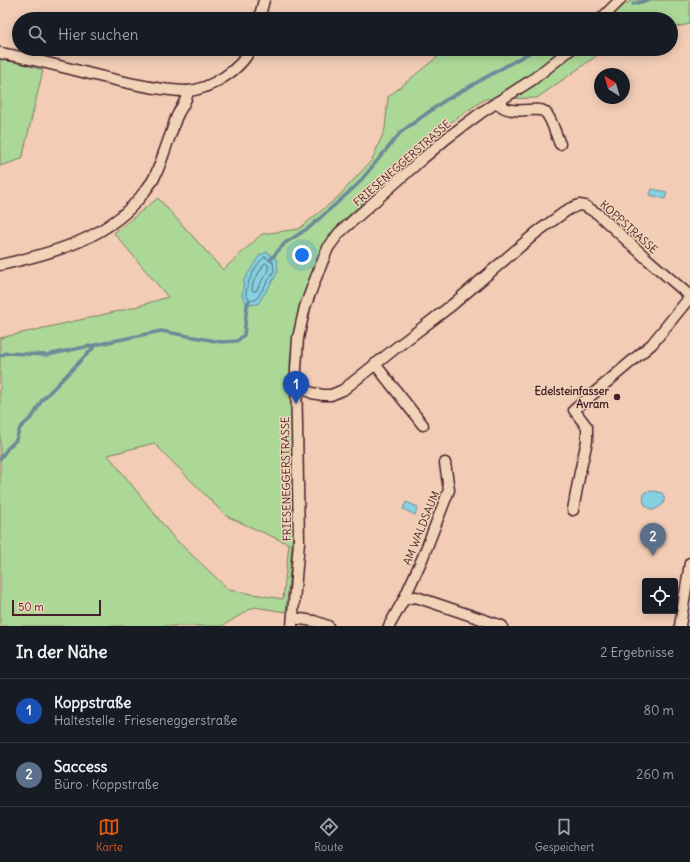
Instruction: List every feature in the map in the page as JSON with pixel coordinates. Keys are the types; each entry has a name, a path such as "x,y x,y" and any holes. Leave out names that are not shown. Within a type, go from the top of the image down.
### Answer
{"street":[{"path":"261,12 264,0"},
{"path":"608,12 620,0"},
{"path":"0,53 12,56"},
{"path":"14,56 121,82 164,89 188,91 204,88 215,83 244,60 246,56"},
{"name":"FRIESENEGGERSTRASSE","path":"292,622 300,528 296,354 303,316 315,280 332,242 339,233 432,150 497,102 532,80 562,56"},
{"path":"0,265 56,251 76,244 116,221 128,211 139,200 155,176 178,115 187,99 188,91"},
{"path":"497,102 502,107 508,109 526,111 540,110 544,112 549,117 560,144"},
{"name":"KOPPSTRASSE","path":"296,386 312,393 323,395 336,393 348,386 452,305 537,232 569,208 579,205 589,208 598,214 690,296"},
{"path":"573,510 587,441 587,427 574,410 652,344 690,296"},
{"path":"375,364 423,425"},
{"name":"AM WALDSAUM","path":"389,626 404,599 423,557 449,490 445,463"},
{"path":"680,626 690,563"},
{"path":"404,599 416,597 502,626"},
{"path":"292,622 314,621 328,626"}],"green space":[{"path":"632,0 690,0 690,24 678,27 678,12 614,12"},
{"path":"438,56 596,56 537,98 485,99 441,129 330,234 314,268 298,316 290,362 295,498 286,612 254,607 222,626 0,626 0,338 128,309 168,297 114,233 158,198 223,270 262,234 299,229 338,197 372,160 385,129 388,97","holes":["154,443 226,516 289,544 283,599 229,590 173,537 108,455"]},
{"path":"0,57 43,70 22,159 0,166"}],"water":[{"path":"652,189 667,192 665,199 650,195"},
{"path":"267,252 277,260 278,272 258,304 247,305 242,295 244,280 259,256"},
{"path":"654,491 662,493 664,496 664,502 661,506 653,510 645,505 643,497 645,492"},
{"path":"406,502 418,507 415,515 403,509"}],"waterway":[{"path":"633,4 649,0"},
{"path":"270,260 285,243 310,227 357,185 401,132 444,101 524,56"},
{"path":"0,356 6,353 47,355 161,331 221,342 237,341 244,335 247,305 249,301"},
{"path":"0,459 16,440 20,428 33,416 42,400 96,345"}],"place":[{"name":"Edelsteinfasser Avram","path":"617,397"},
{"name":"Koppstraße","path":"296,404"},
{"name":"Saccess","path":"653,556"}]}
